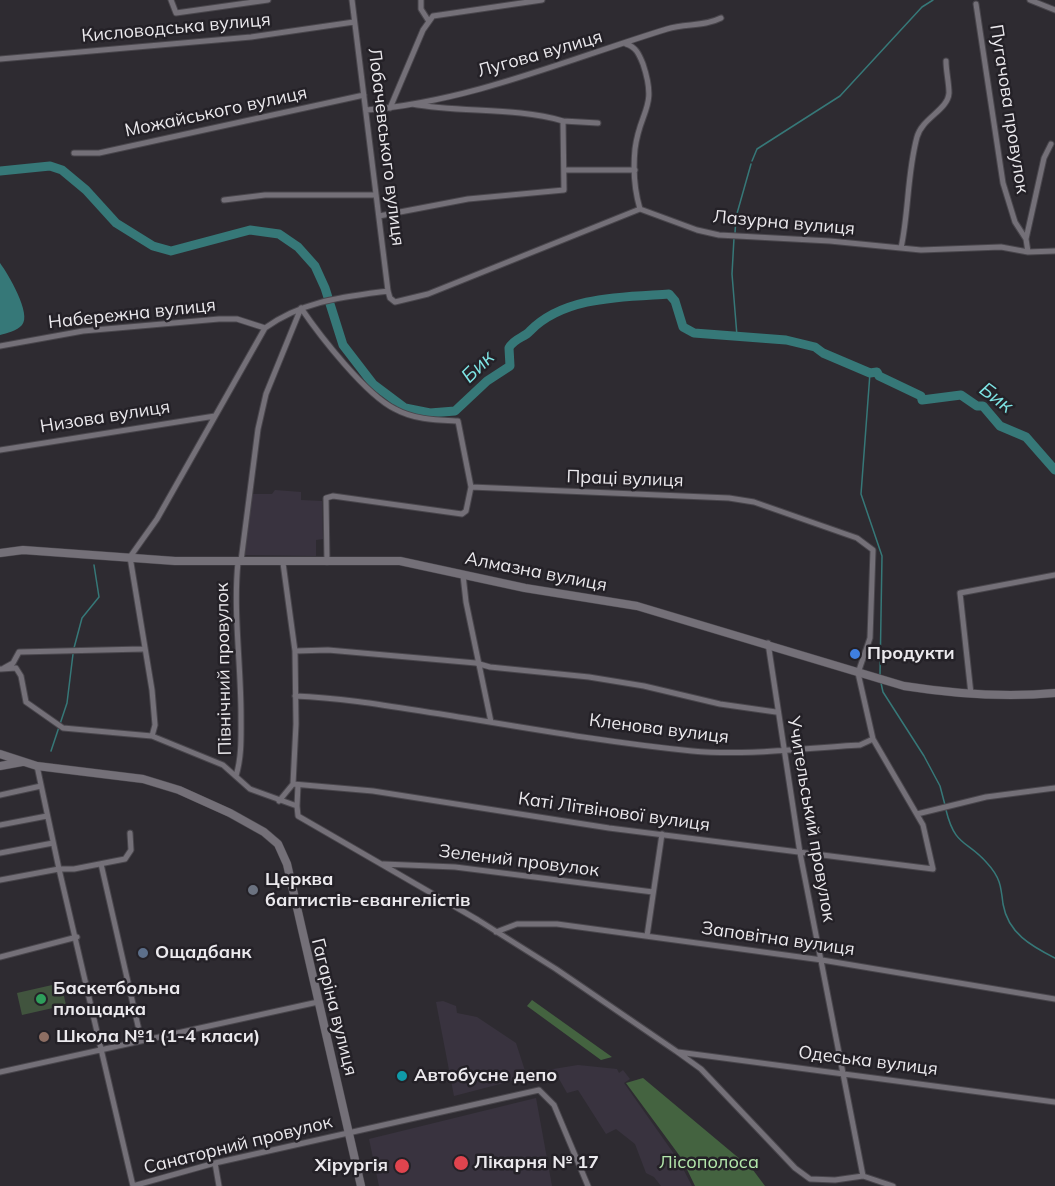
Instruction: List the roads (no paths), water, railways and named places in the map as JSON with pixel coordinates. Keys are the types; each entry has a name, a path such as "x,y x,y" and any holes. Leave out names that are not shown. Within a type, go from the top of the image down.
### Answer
{"main road":[{"name":"Алмазна вулиця","path":"0,554 23,550 240,562 400,561 525,588 637,606 768,643 904,686 971,694 1026,696 1055,693"},
{"name":"Гагаріна вулиця","path":"0,754 37,766 143,779 189,795 230,813 264,832 278,844 287,864 361,1186"},
{"path":"0,766 22,762"}],"street":[{"path":"171,0 176,13 268,0"},
{"name":"Лобачевського вулиця","path":"352,0 388,291 395,303 428,294 640,209"},
{"path":"421,0 421,9 428,20"},
{"path":"390,108 428,20 440,14 543,0"},
{"path":"1030,0 1055,10"},
{"name":"Пугачова провулок","path":"976,4 1003,183 1015,222 1026,239 1028,252"},
{"name":"Лугова вулиця","path":"366,110 412,104 576,61 671,28 711,24 721,18"},
{"name":"Кисловодська вулиця","path":"0,59 251,37 354,22"},
{"path":"626,44 638,52 650,88 649,103 636,148 634,184 640,209"},
{"path":"901,248 906,225 909,178 917,135 923,122 944,105 949,93 946,60"},
{"name":"Можайського вулиця","path":"74,153 99,153 364,95"},
{"path":"412,104 445,110 540,116 563,121 598,123"},
{"path":"379,216 468,199 564,190 563,121"},
{"path":"1026,239 1049,147 1055,150"},
{"path":"565,170 635,170"},
{"path":"224,200 265,195 376,195"},
{"name":"Лазурна вулиця","path":"640,209 697,230 719,234 901,248 942,250 1001,248 1028,252 1055,251"},
{"path":"152,736 155,725 152,690 130,557 157,519 265,328 301,308 319,302 388,291"},
{"path":"301,308 363,383 388,405 411,416 429,420 458,421 471,487 466,511 462,514 340,495 326,498 327,562"},
{"name":"Північний провулок","path":"236,776 240,761 242,678 236,586 266,394 301,308"},
{"name":"Набережна вулиця","path":"0,346 83,331 219,319 244,320 265,328"},
{"name":"Низова вулиця","path":"0,450 215,416"},
{"name":"Праці вулиця","path":"471,487 729,498 754,502 857,538 870,545 874,556 870,638 858,673"},
{"path":"283,563 295,651 298,816 496,932 676,1051 701,1069 810,1183 863,1176 892,1186"},
{"path":"463,574 466,602 491,722"},
{"path":"971,694 960,592 1055,575"},
{"name":"Учительський провулок","path":"768,643 800,853 863,1176"},
{"path":"1,669 13,663 19,652 144,649"},
{"path":"295,651 328,650 433,658 481,666 589,677 644,686 720,704 777,712"},
{"path":"1,669 16,668 21,676 26,702 63,728 152,736 223,765 250,789 297,806"},
{"path":"858,673 873,739 917,814 955,803 1055,788"},
{"name":"Кленова вулиця","path":"295,696 397,706 693,751 739,753 860,745 873,739"},
{"path":"37,766 133,1186"},
{"path":"279,801 296,784"},
{"name":"Каті Літвінової вулиця","path":"296,784 373,791 930,871 933,869 927,837 917,814"},
{"path":"0,795 41,786"},
{"path":"0,825 47,816"},
{"path":"0,880 101,864 129,856 130,833"},
{"path":"647,936 662,834"},
{"path":"0,852 53,843"},
{"path":"101,864 141,1039"},
{"name":"Зелений провулок","path":"381,864 454,867 653,892"},
{"name":"Заповітна вулиця","path":"496,932 517,924 557,924 822,960 1055,999"},
{"path":"0,957 77,937"},
{"path":"0,1072 102,1047 318,1002"},
{"name":"Одеська вулиця","path":"676,1051 1055,1102"},
{"name":"Санаторний провулок","path":"133,1186 214,1163 539,1090 554,1105 588,1186"},
{"path":"214,1163 219,1186"}],"water":[{"path":"0,263 22,303 24,320 17,329 0,335"}],"waterway":[{"path":"752,161 757,149 840,96 922,7 933,0"},
{"path":"735,233 736,217 751,164"},
{"name":"Бик","path":"0,171 50,166 62,170 86,190 116,223 153,246 171,251 250,230 279,234 298,247 315,266 325,288 343,345 373,384 405,408 430,413 455,411 487,381 510,366 509,348 514,342 544,319 560,311 595,300 669,294 675,301 683,327 694,333 786,340 815,347 823,353 870,373 877,372 879,376 921,396 922,400 961,395 977,406 983,406 1000,426 1026,437 1055,470"},
{"path":"734,238 732,274 737,336"},
{"path":"870,373 861,494 882,556 880,675"},
{"path":"74,648 82,618 99,597 94,565"},
{"path":"51,751 67,703 73,654"},
{"path":"881,683 883,692 924,756 940,786 945,805"},
{"path":"946,810 953,831 995,873 1006,914 1015,931 1037,949 1055,958"}],"place":[{"name":"Продукти","path":"855,654"},
{"name":"Церква баптистів-євангелістів","path":"253,890"},
{"name":"Ощадбанк","path":"143,953"},
{"name":"Баскетбольна площадка","path":"41,999"},
{"name":"Школа №1 (1-4 класи)","path":"44,1037"},
{"name":"Автобусне депо","path":"402,1076"},
{"name":"Лікарня № 17","path":"461,1163"},
{"name":"Хірургія","path":"402,1166"}],"park label":[{"name":"Лісополоса","path":"709,1163"}]}
